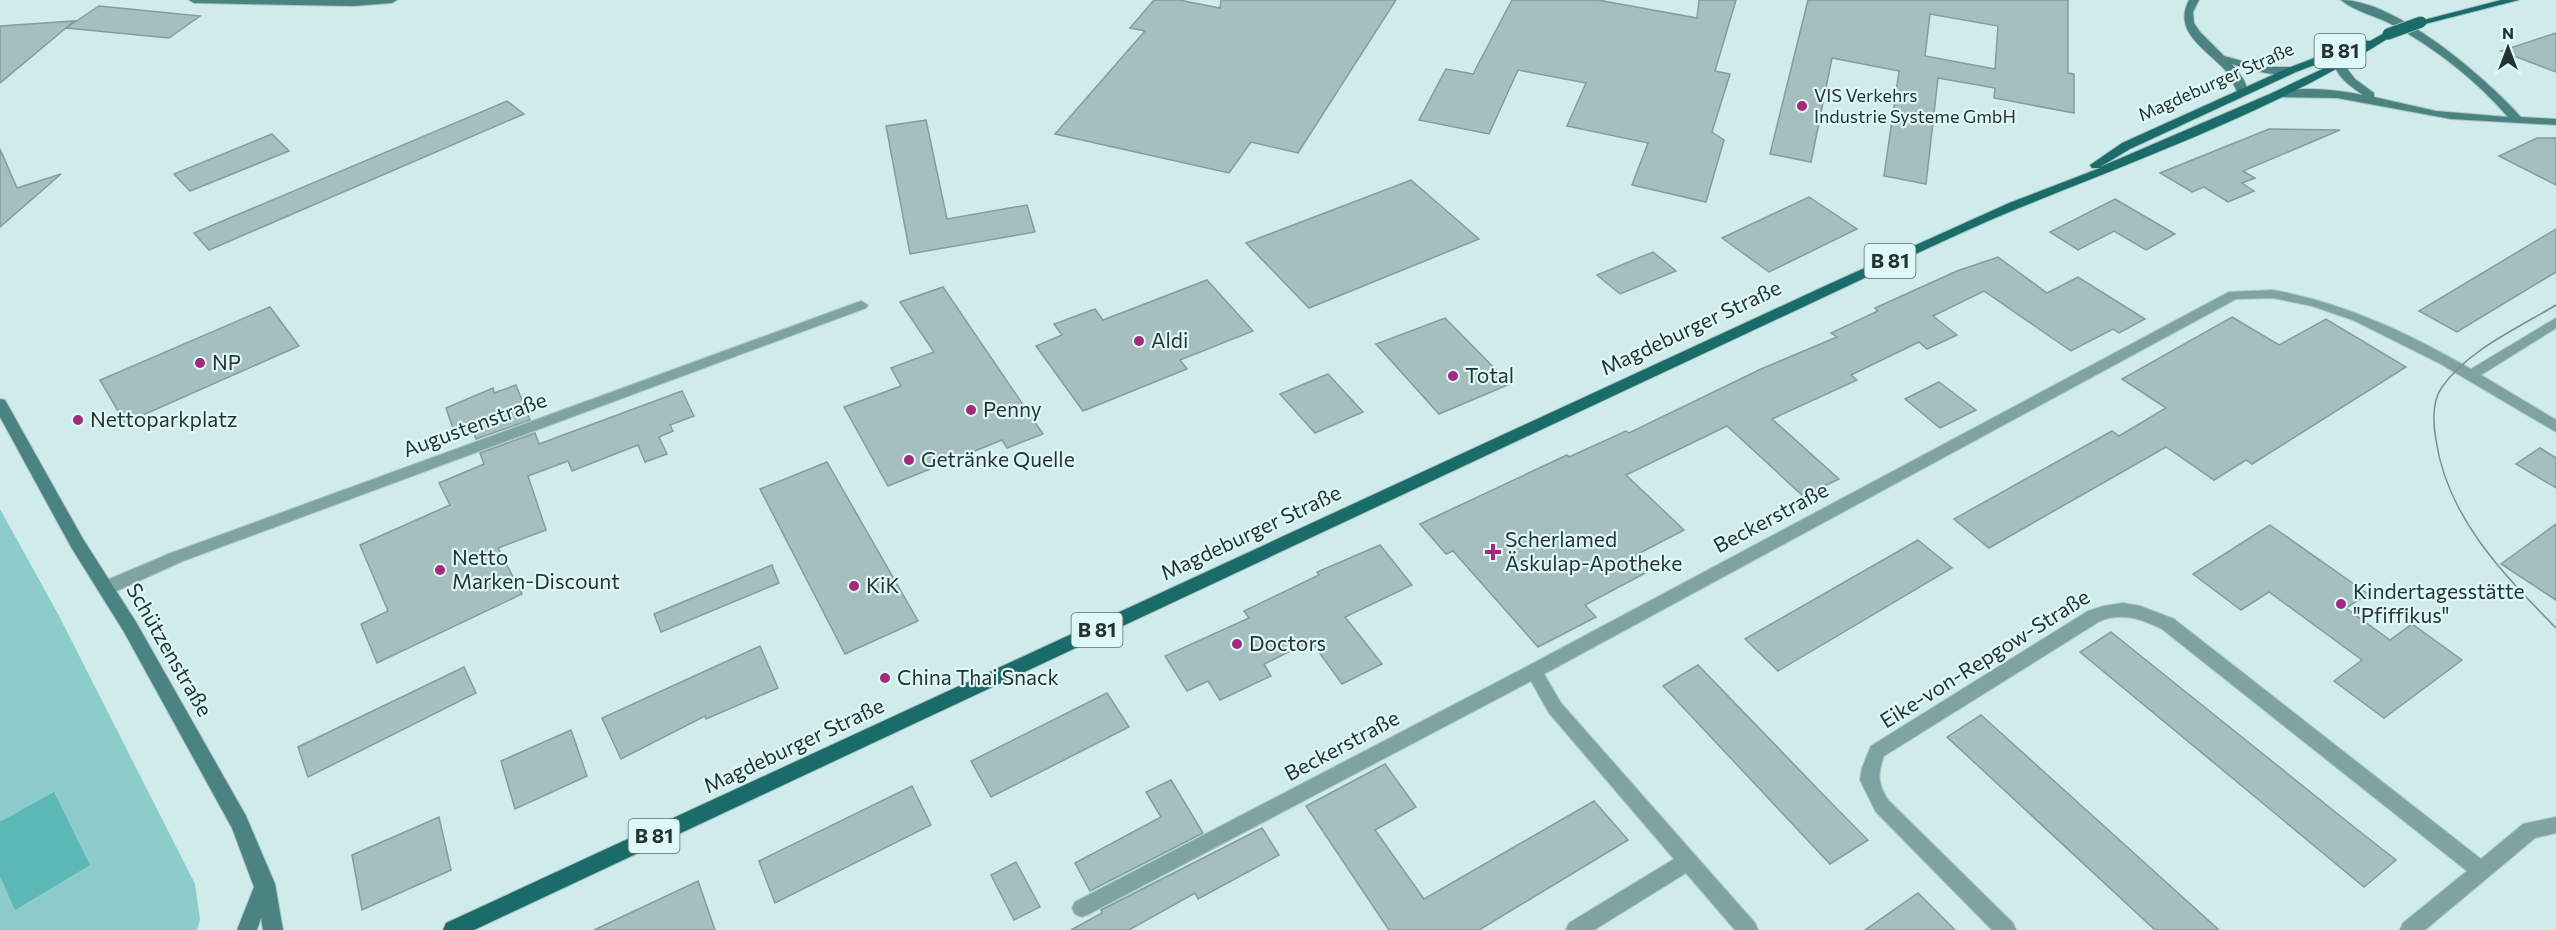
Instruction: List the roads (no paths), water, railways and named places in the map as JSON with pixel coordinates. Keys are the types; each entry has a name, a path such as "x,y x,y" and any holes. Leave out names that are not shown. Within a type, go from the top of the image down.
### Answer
{"main road":[{"name":"Magdeburger Straße","path":"2068,182 2126,146 2292,70 2421,22 2514,0"},
{"name":"Magdeburger Straße","path":"453,930 1476,453 2068,182 2143,155 2276,95 2339,65 2388,34"}],"street":[{"path":"194,0 354,3 392,0"},
{"path":"2194,0 2187,10 2189,25 2200,41 2220,57 2239,78 2243,93"},
{"path":"2346,0 2402,26 2444,52 2476,78 2517,120"},
{"path":"2220,57 2252,68 2292,70"},
{"path":"2339,65 2351,81 2381,101"},
{"path":"2276,95 2332,92 2436,114 2556,122"},
{"name":"Beckerstraße","path":"1082,908 1534,671 2234,295 2257,291 2336,307 2365,319 2464,373 2556,427"},
{"name":"Augustenstraße","path":"106,588 177,557 861,305"},
{"path":"2464,373 2556,321"},
{"name":"Schützenstraße","path":"0,404 239,822 254,851 265,884 273,930"},
{"name":"Eike-von-Repgow-Straße","path":"2006,930 1882,806 1870,787 1868,773 1877,752 2094,616 2111,608 2140,611 2168,624 2481,870"},
{"path":"1534,671 1555,708 1748,930"},
{"path":"2410,930 2530,830 2556,825"},
{"path":"1576,930 1688,861"},
{"path":"247,930 265,884"}],"tram line":[{"path":"2556,305 2494,341 2465,362 2442,387 2436,399 2434,419 2442,468 2465,519 2480,543 2516,587 2556,628"}],"place":[{"name":"VIS Verkehrs Industrie Systeme GmbH","path":"1802,106"},
{"name":"Aldi","path":"1139,341"},
{"name":"NP","path":"200,363"},
{"name":"Total","path":"1453,376"},
{"name":"Penny","path":"971,410"},
{"name":"Nettoparkplatz","path":"78,420"},
{"name":"Getränke Quelle","path":"909,460"},
{"name":"Scherlamed Äskulap-Apotheke","path":"1493,552"},
{"name":"Netto Marken-Discount","path":"440,570"},
{"name":"KiK","path":"854,586"},
{"name":"Kindertagesstätte \"Pfiffikus\"","path":"2341,604"},
{"name":"Doctors","path":"1237,644"},
{"name":"China Thai Snack","path":"885,678"}]}
